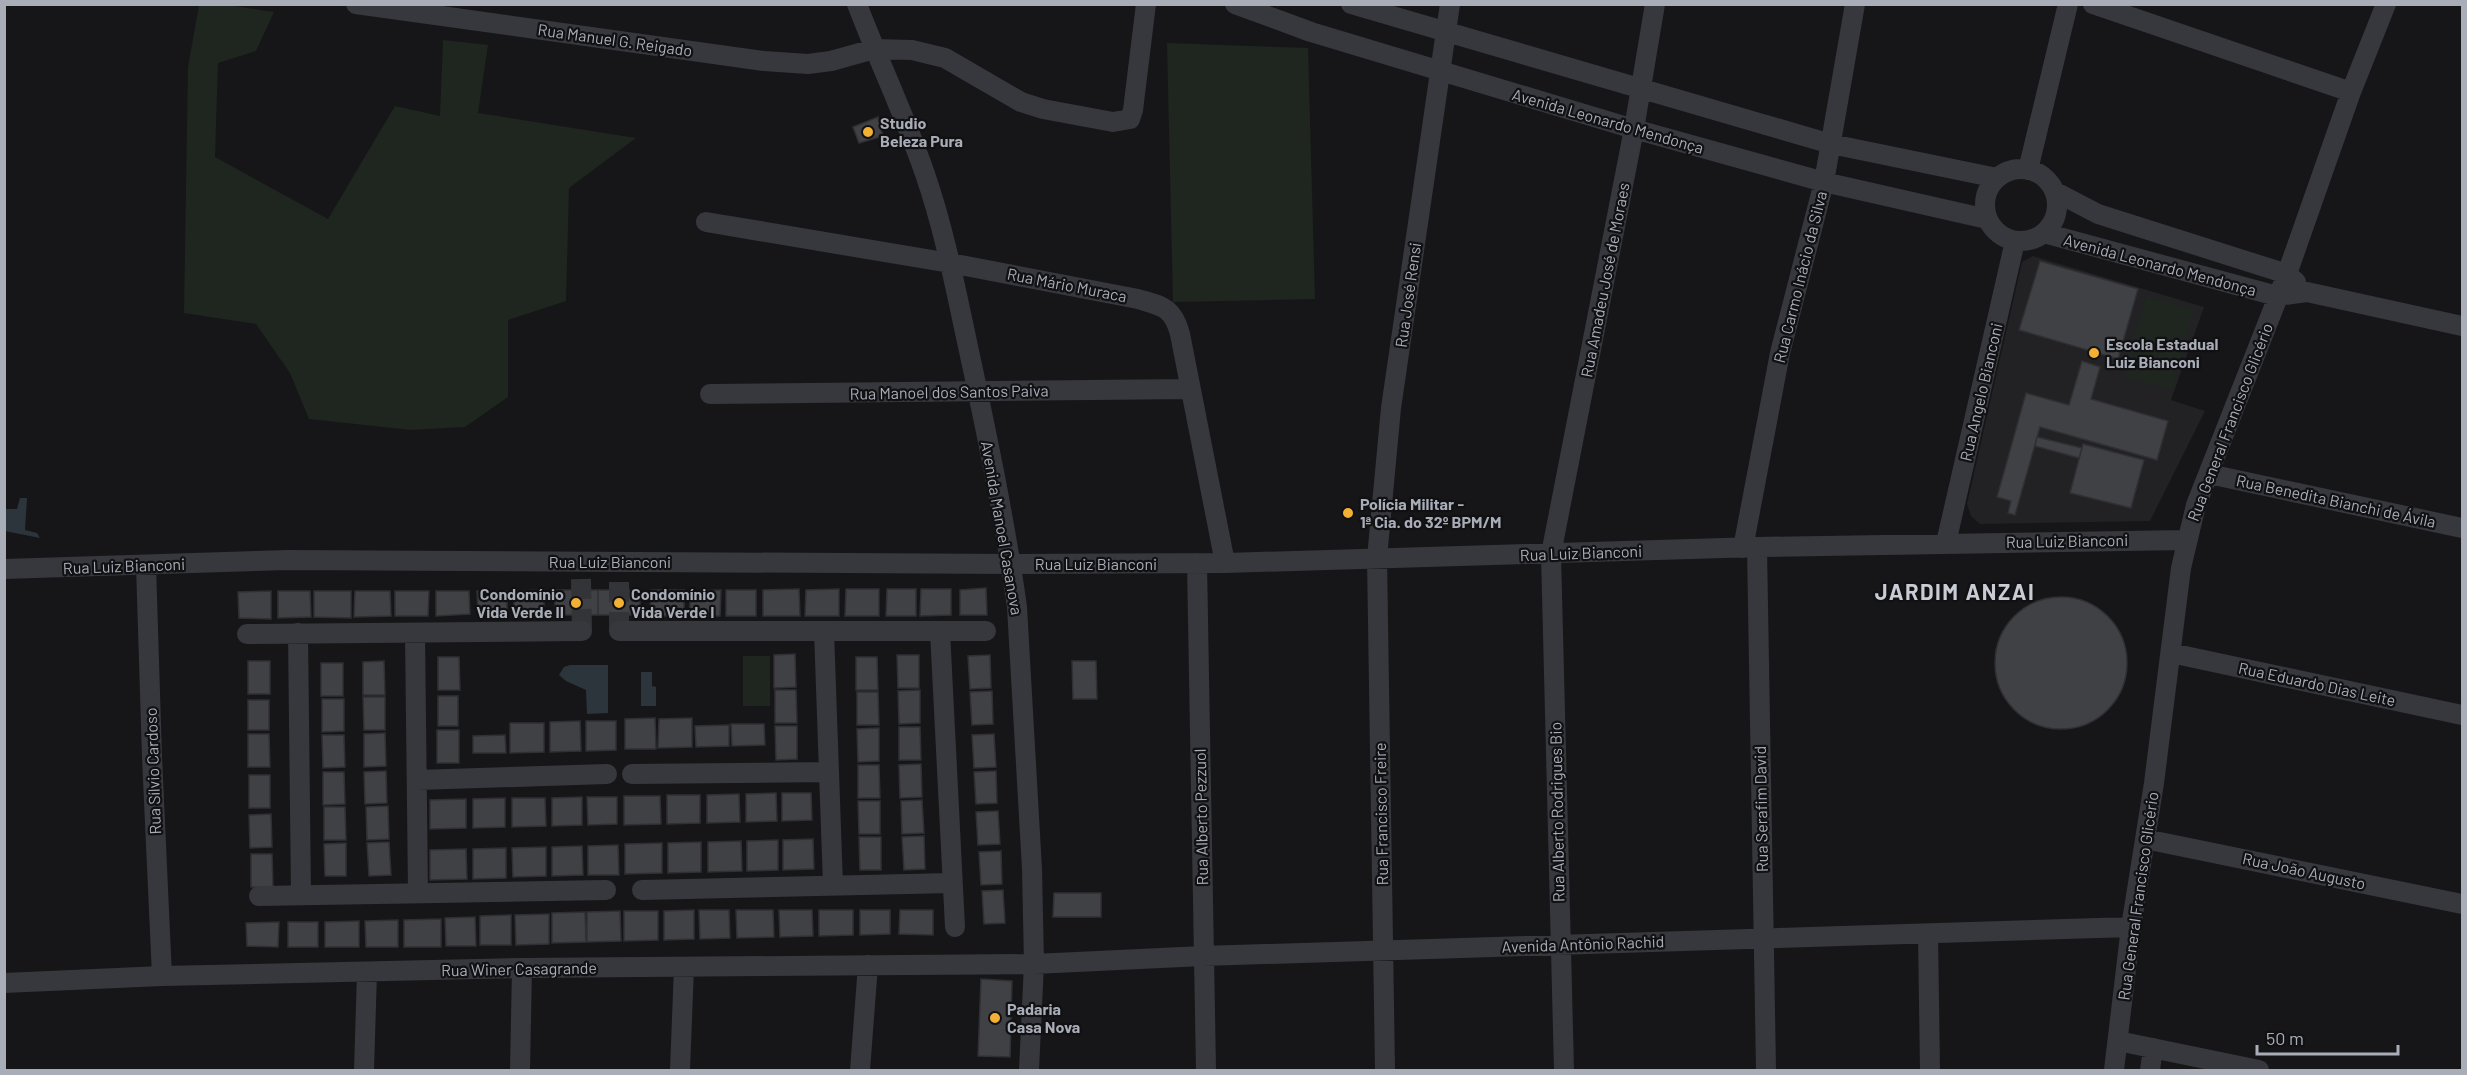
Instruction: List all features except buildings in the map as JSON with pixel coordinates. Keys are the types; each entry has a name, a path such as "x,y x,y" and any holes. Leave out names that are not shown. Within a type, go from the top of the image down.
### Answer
{"street":[{"name":"Rua Manuel G. Reigado","path":"356,4 764,61 808,64 831,61 874,49 912,50 945,58 1021,102 1042,109 1113,122 1130,119 1137,90 1146,4"},
{"name":"Avenida Manoel Casanova","path":"857,4 902,111 925,175 950,263 978,391 1011,564 1017,607 1032,869 1034,964 1029,1071"},
{"name":"Avenida Leonardo Mendonça","path":"1235,4 1311,32 1634,129 1824,182 1987,219"},
{"path":"1351,4 1831,144 1997,178"},
{"name":"Rua José Rensi","path":"1377,558 1391,408 1450,4"},
{"name":"Rua Amadeu José de Moraes","path":"1551,554 1634,129 1655,4"},
{"name":"Rua Carmo Inácio da Silva","path":"1750,548 1780,353 1824,182 1855,4"},
{"path":"2028,170 2068,4"},
{"path":"2093,4 2351,92"},
{"name":"Rua General Francisco Glicério","path":"2114,1071 2131,927 2171,653 2181,568 2187,540 2196,505 2287,274 2351,92 2386,4"},
{"path":"2017,169 2028,170 2048,181 2057,202 2056,214 2044,233 2034,239 2015,241 2001,236 1987,219 1984,208 1985,197 1997,178 2017,169"},
{"name":"Avenida Leonardo Mendonça","path":"2054,191 2098,214 2287,274"},
{"name":"Rua Mário Muraca","path":"706,222 950,263 1138,298 1161,306 1173,315 1177,325 1226,563"},
{"name":"Avenida Leonardo Mendonça","path":"2044,233 2277,296"},
{"name":"Rua Angelo Bianconi","path":"1946,543 2015,241"},
{"path":"2287,274 2307,292"},
{"path":"2277,296 2307,292 2463,326"},
{"name":"Rua Manoel dos Santos Paiva","path":"710,394 1189,389"},
{"name":"Rua Benedita Bianchi de Ávila","path":"2209,474 2463,528"},
{"name":"Rua Luiz Bianconi","path":"4,569 288,560 618,572 1011,564 1226,563 1946,543 2187,540"},
{"name":"Rua Serafim David","path":"1750,548 1764,939 1766,1071"},
{"name":"Rua Alberto Rodrigues Bio","path":"1551,554 1564,1071"},
{"name":"Rua Francisco Freire","path":"1377,558 1385,1071"},
{"name":"Rua Alberto Pezzuol","path":"1197,563 1206,1071"},
{"name":"Rua Sílvio Cardoso","path":"146,565 162,976"},
{"path":"247,634 582,631"},
{"path":"619,631 986,631"},
{"path":"824,631 833,885"},
{"path":"940,631 955,927"},
{"path":"298,633 301,895"},
{"path":"415,633 418,892"},
{"name":"Rua Eduardo Dias Leite","path":"2171,653 2463,715"},
{"path":"632,774 829,772"},
{"path":"417,780 607,774"},
{"name":"Rua João Augusto","path":"2145,838 2463,904"},
{"path":"642,890 952,883"},
{"path":"259,896 606,890"},
{"name":"Avenida Antônio Rachid","path":"1034,964 1203,956 2131,927"},
{"path":"1928,934 1930,1071"},
{"name":"Rua Winer Casagrande","path":"4,983 162,976 522,968 1034,964"},
{"path":"860,1071 868,965"},
{"path":"680,1071 684,967"},
{"path":"520,1071 522,968"},
{"path":"364,1071 367,973"},
{"path":"2118,1041 2259,1071"},
{"path":"2150,1071 2153,1048"}],"shaded area":[{"path":"199,5 227,5 274,12 256,51 218,63 215,157 328,219 395,106 440,116 443,40 488,45 478,113 636,138 569,188 566,301 508,320 508,397 465,427 411,430 309,419 290,373 256,324 184,313 188,67"},
{"path":"1167,43 1308,48 1315,299 1173,302"},
{"name":"Escola Estadual Luiz Bianconi","path":"2033,256 2204,307 2171,400 2205,411 2150,521 1980,524 1971,516 1967,504 2022,262"},
{"path":"2146,296 2194,309 2171,390 2124,377"},
{"path":"20,498 27,498 25,530 37,533 40,538 5,531 5,509 17,509"},
{"path":"743,656 770,656 770,706 743,706"},
{"path":"608,665 608,713 587,714 586,690 566,681 559,675 564,667"},
{"path":"641,672 652,672 652,686 656,687 656,706 641,706"}],"tunnel":[{"path":"581,579 582,631"},
{"path":"619,582 619,631"}],"place":[{"name":"Studio Beleza Pura","path":"868,132"},
{"name":"Escola Estadual Luiz Bianconi","path":"2094,353"},
{"name":"Polícia Militar - 1ª Cia. do 32º BPM/M","path":"1348,513"},
{"name":"Condomínio Vida Verde II","path":"576,603"},
{"name":"Condomínio Vida Verde I","path":"619,603"},
{"name":"Padaria Casa Nova","path":"995,1018"}],"district":[{"name":"JARDIM ANZAI","path":"1955,592"}]}
